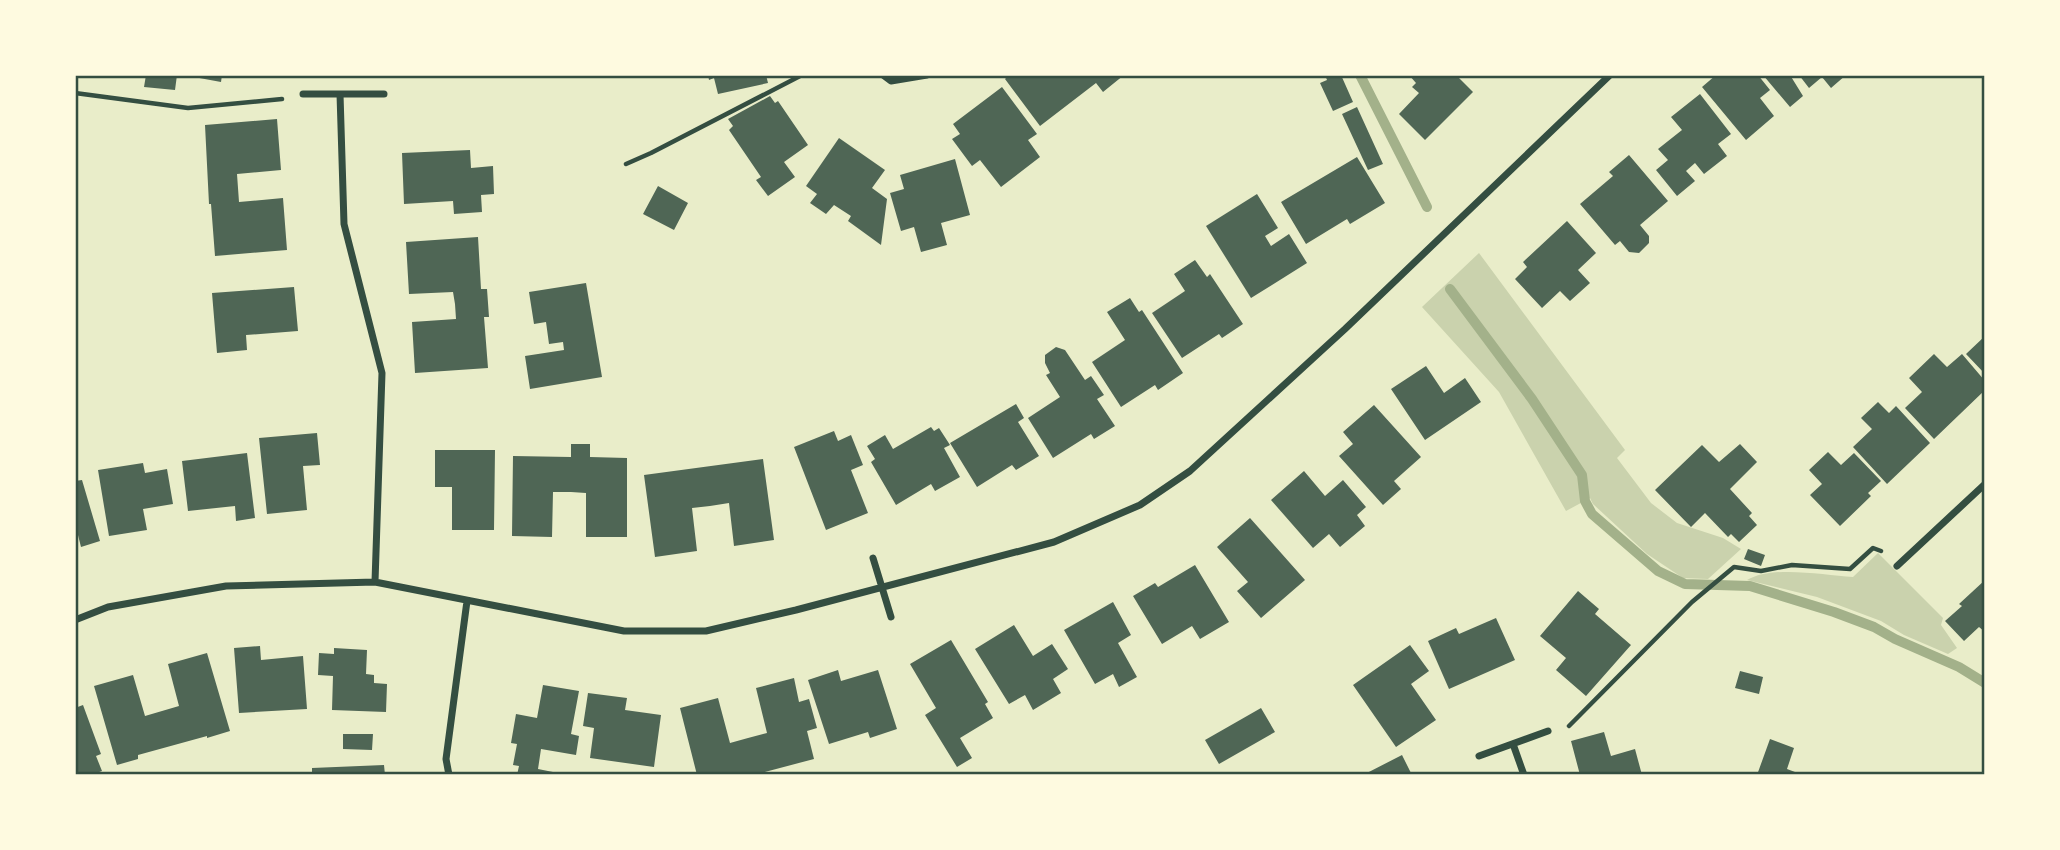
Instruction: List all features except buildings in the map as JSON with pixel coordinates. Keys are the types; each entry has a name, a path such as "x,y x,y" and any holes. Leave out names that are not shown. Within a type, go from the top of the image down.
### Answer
{"street":[{"path":"883,75 891,81 928,75"},
{"path":"75,620 108,607 226,586 375,582 624,631 706,631 1054,542 1140,505 1190,471 1345,329 1610,75"},
{"path":"303,94 384,94"},
{"path":"340,94 344,224 382,373 375,582"},
{"path":"1897,566 1985,484"},
{"path":"873,558 891,617"},
{"path":"449,775 446,759 467,601"},
{"path":"1479,756 1548,731"},
{"path":"1513,744 1524,775"}],"path":[{"path":"626,163 651,153 802,75"},
{"path":"75,93 188,108 274,101 303,94"},
{"path":"1548,731 1560,734 1692,602 1734,567 1761,571 1792,565 1850,569 1873,548 1905,559"}],"green space":[{"path":"1479,253 1625,450 1617,458 1651,503 1677,523 1723,538 1741,549 1708,579 1683,578 1647,554 1593,504 1590,498 1566,511 1499,392 1422,307"},
{"path":"1878,553 1943,618 1941,625 1957,648 1948,654 1904,635 1881,621 1817,597 1747,580 1758,575 1784,572 1853,577"}],"waterway":[{"path":"1360,75 1427,207"},
{"path":"1450,289 1532,399 1582,475 1585,501 1592,514 1658,571 1685,584 1750,586 1834,612 1874,627 1959,667 1985,683"}]}
